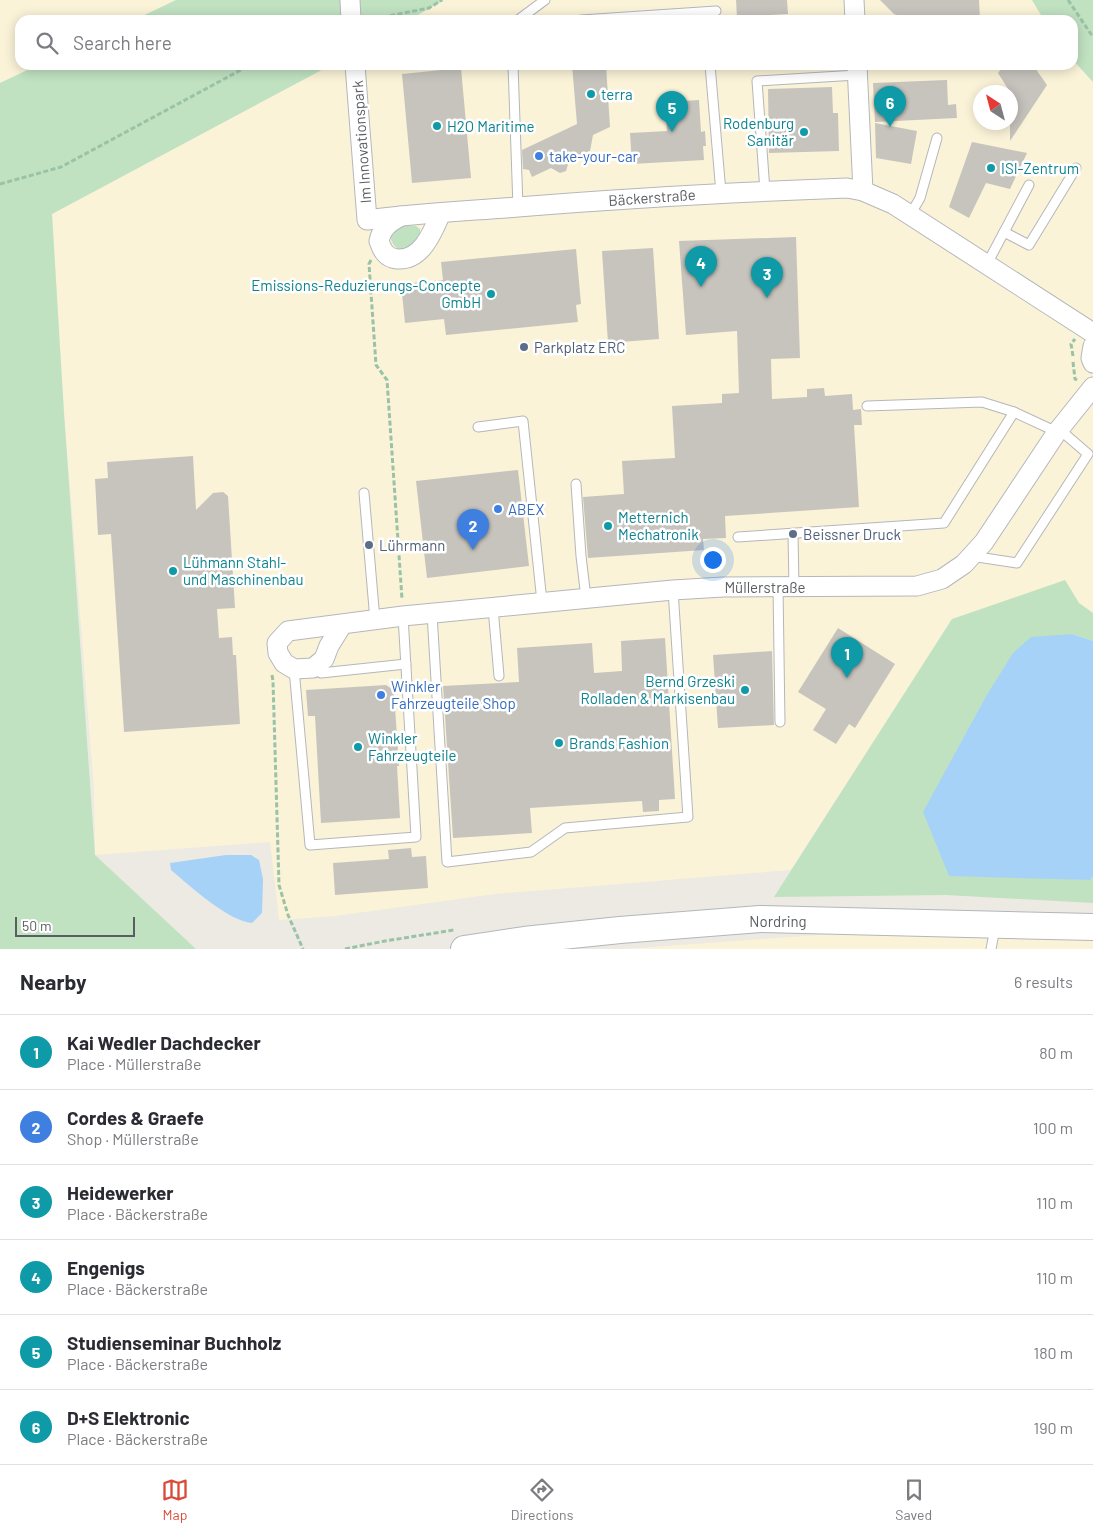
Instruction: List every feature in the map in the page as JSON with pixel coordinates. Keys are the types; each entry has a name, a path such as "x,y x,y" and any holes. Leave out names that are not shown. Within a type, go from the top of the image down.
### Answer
{"street":[{"path":"350,0 352,15"},
{"path":"854,0 855,15"},
{"name":"Im Innovationspark","path":"355,70 366,220"},
{"path":"857,70 863,191"},
{"name":"Bäckerstraße","path":"366,220 402,215 721,193 847,188 863,191 893,204 1093,333"},
{"path":"402,215 385,226 379,240 381,248 392,258 402,259 421,249 441,213"},
{"path":"1093,346 1093,363"},
{"name":"Müllerstraße","path":"303,669 284,663 278,653 277,643 288,631 403,616 674,590 723,587 917,586 942,578 964,564 984,542 1058,430 1093,387"},
{"path":"303,669 324,659 329,646 342,625"},
{"name":"Nordring","path":"464,949 523,944 620,930 760,920 993,937 1093,928"}],"lane":[{"path":"525,15 545,0"},
{"path":"656,15 716,11"},
{"path":"513,70 518,207"},
{"path":"710,70 721,193"},
{"path":"765,191 757,80 857,70"},
{"path":"910,215 920,198 937,138"},
{"path":"1004,232 1029,245 1076,168"},
{"path":"987,264 1029,184"},
{"path":"867,406 982,402 1014,412 1058,430 1088,454 1017,563 971,556"},
{"path":"738,537 944,523 1014,412"},
{"path":"478,427 523,421 542,602"},
{"path":"576,484 586,598"},
{"path":"364,493 375,620"},
{"path":"780,722 786,587 793,534"},
{"path":"432,614 447,862 531,852 565,828 688,817 674,590"},
{"path":"493,608 499,676"},
{"path":"403,616 406,664 416,836 310,845 303,669 321,673 406,664"}],"path":[{"path":"393,15 429,8 442,0"},
{"path":"1068,0 1093,37"},
{"path":"0,184 61,167 241,70"},
{"path":"369,264 376,365 387,380 403,616"},
{"path":"270,667 273,681 279,885 288,915 304,949"}],"shaded area":[{"path":"0,0 176,0 144,15 15,15 15,70 27,70 0,83"},
{"path":"444,0 1032,0 1041,15 418,15"},
{"path":"1078,66 1093,82 1093,613 1079,603 952,619 791,870 495,894 335,916 279,920 270,842 95,855 94,789 64,413 52,214 322,70 1078,70"},
{"path":"833,934 1093,939 1093,949 624,949"}],"green space":[{"path":"176,0 444,0 418,15 144,15"},
{"path":"1032,0 1093,0 1093,82 1078,66 1078,15 1041,15"},
{"path":"27,70 322,70 52,214 95,855 196,949 0,949 0,83"},
{"path":"404,225 416,226 420,229 420,234 409,247 402,251 393,244 390,234"},
{"path":"1065,580 1079,603 1093,613 1093,641 1072,634 985,698 955,754 1049,878 1089,880 1093,876 1093,903 946,895 774,897 952,619"}],"water":[{"path":"1072,634 1093,641 1093,876 1090,880 949,876 923,812 985,698 1013,653 1031,637"},
{"path":"226,855 251,855 259,860 263,879 262,913 252,923 242,921 221,910 171,870 170,863"}],"building":[{"path":"736,0 787,0 788,14 737,15"},
{"path":"880,0 979,0 980,15 894,14"},
{"name":"H2O Maritime","path":"461,70 471,178 412,183 402,74"},
{"name":"terra","path":"572,70 606,70 610,127 593,135 590,151 569,161 566,171 560,173 551,168 532,177 529,170 523,169 522,150 577,124"},
{"path":"1000,70 1036,70 1047,85 1018,129 1018,85 1006,85 998,73"},
{"path":"947,80 948,105 956,104 957,118 875,122 873,83"},
{"name":"Rodenburg Sanitär","path":"832,87 833,113 838,113 839,151 769,153 768,89"},
{"path":"699,100 701,132 705,131 706,146 703,146 704,160 632,164 630,133 667,131 665,102"},
{"path":"875,123 917,131 911,164 876,158"},
{"path":"1010,130 1017,130 1010,141"},
{"name":"ISI-Zentrum","path":"972,142 1027,153 1010,189 986,183 969,218 949,207"},
{"path":"796,237 800,358 771,359 772,399 807,397 807,389 824,388 825,396 852,394 853,410 861,409 862,425 854,425 859,507 725,516 726,538 703,539 704,550 588,558 583,497 624,494 622,461 675,458 672,406 722,403 722,394 739,393 737,331 686,335 679,241"},
{"path":"653,248 659,339 608,343 602,251"},
{"name":"Emissions-Reduzierungs-Concepte GmbH","path":"576,249 581,304 576,305 578,322 446,335 444,319 405,323 401,284 443,280 441,262"},
{"name":"Lühmann Stahl- und Maschinenbau","path":"193,456 196,510 213,493 223,492 228,496 235,608 217,609 219,638 232,637 233,655 236,655 240,724 124,732 111,534 98,535 95,479 108,478 107,462"},
{"path":"518,470 529,566 427,578 416,481"},
{"path":"838,628 895,664 855,728 849,724 836,744 813,730 826,709 798,692"},
{"name":"Brands Fashion","path":"665,638 675,799 659,800 659,811 643,812 642,801 530,808 532,833 453,838 443,686 519,682 517,648 592,643 594,673 622,671 621,641"},
{"name":"Bernd Grzeski Rolladen & Markisenbau","path":"772,651 774,725 718,728 713,655"},
{"name":"Winkler Fahrzeugteile","path":"386,685 394,692 400,818 321,823 315,716 308,716 306,690"},
{"path":"411,848 412,857 426,856 428,888 335,895 333,863 389,859 388,850"}],"place":[{"name":"terra","path":"591,94"},
{"name":"H2O Maritime","path":"437,126"},
{"name":"D+S Elektronic","path":"890,127"},
{"name":"Studienseminar Buchholz","path":"672,132"},
{"name":"Rodenburg Sanitär","path":"804,132"},
{"name":"take-your-car","path":"539,156"},
{"name":"ISI-Zentrum","path":"991,168"},
{"name":"Engenigs","path":"701,287"},
{"name":"Emissions-Reduzierungs-Concepte GmbH","path":"491,294"},
{"name":"Heidewerker","path":"767,298"},
{"name":"Parkplatz ERC","path":"524,347"},
{"name":"ABEX","path":"498,509"},
{"name":"Metternich Mechatronik","path":"608,526"},
{"name":"Beissner Druck","path":"793,534"},
{"name":"Lührmann","path":"369,545"},
{"name":"Cordes & Graefe","path":"473,550"},
{"name":"Lühmann Stahl- und Maschinenbau","path":"173,571"},
{"name":"Kai Wedler Dachdecker","path":"847,678"},
{"name":"Bernd Grzeski Rolladen & Markisenbau","path":"745,690"},
{"name":"Winkler Fahrzeugteile Shop","path":"381,695"},
{"name":"Brands Fashion","path":"559,743"},
{"name":"Winkler Fahrzeugteile","path":"358,747"}]}
